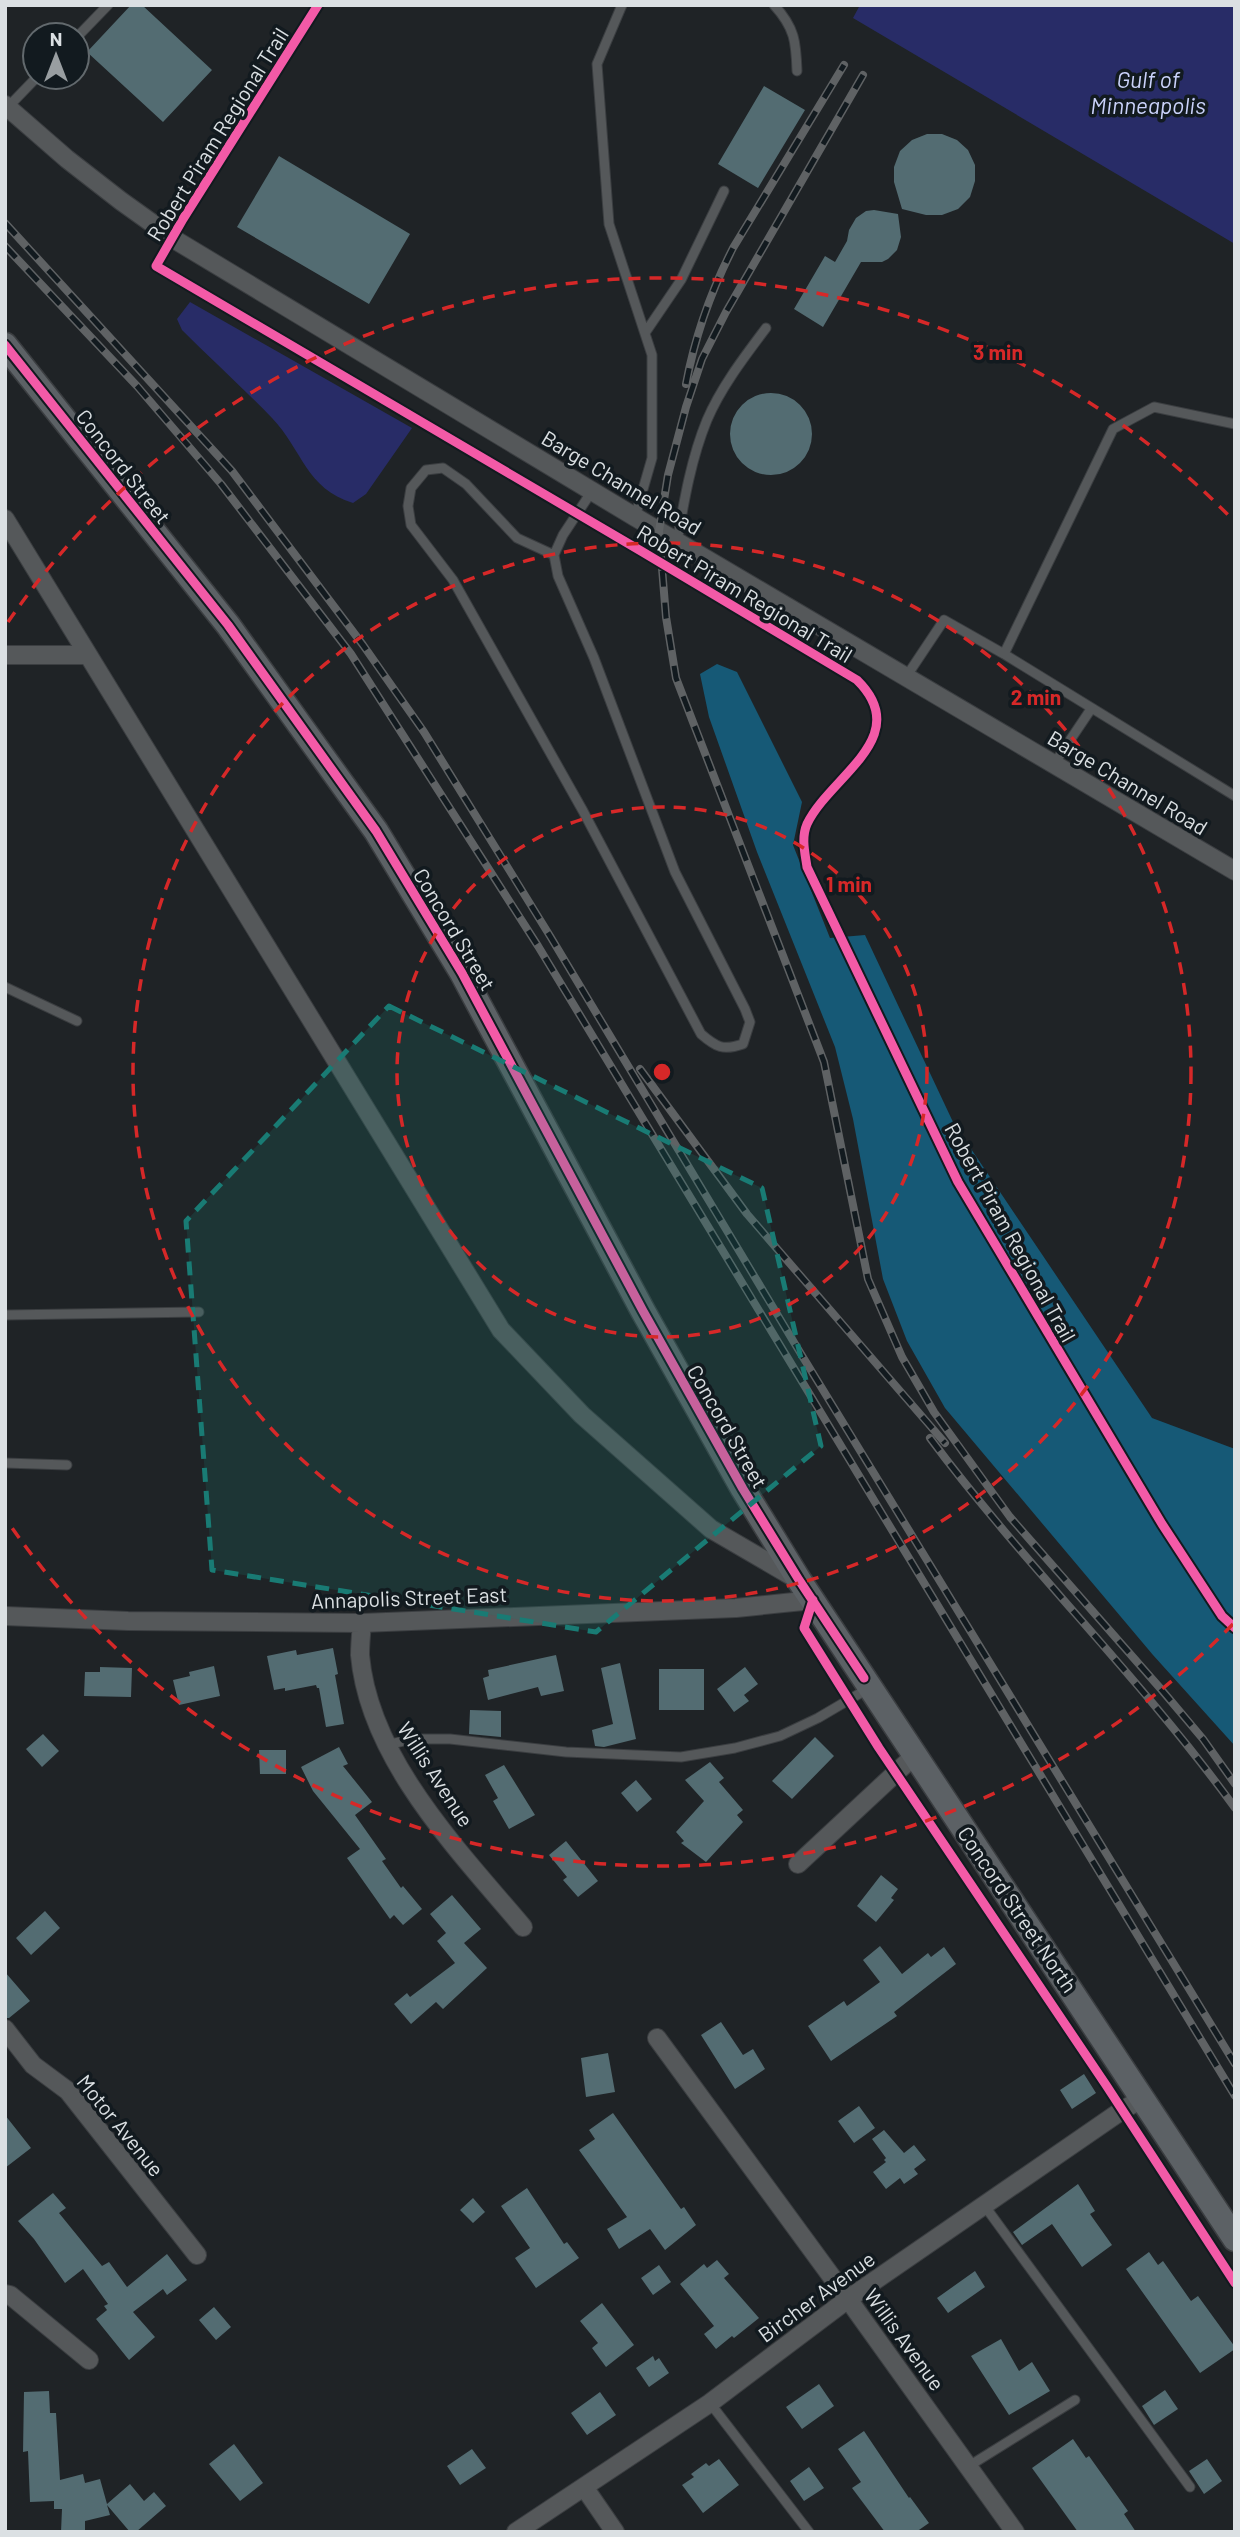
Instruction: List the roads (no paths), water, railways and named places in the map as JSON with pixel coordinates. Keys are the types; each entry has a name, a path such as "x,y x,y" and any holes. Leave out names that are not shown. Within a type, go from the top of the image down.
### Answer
{"main road":[{"name":"Concord Street","path":"5,345 228,625 376,831 462,973 643,1311 743,1489 806,1590"},
{"name":"Concord Street North","path":"806,1590 1235,2238"}],"street":[{"name":"Barge Channel Road","path":"6,106 67,159 177,241 635,517 1235,871"},
{"path":"5,519 501,1330 582,1415 711,1529 806,1590"},
{"path":"5,655 88,654"},
{"name":"Annapolis Street East","path":"5,1616 128,1621 362,1623 736,1608 806,1590"},
{"name":"Willis Avenue","path":"362,1623 360,1655 375,1718 386,1745 435,1821 523,1927"},
{"path":"798,1864 915,1755"},
{"name":"Motor Avenue","path":"5,2029 33,2065 68,2091 197,2255"},
{"name":"Willis Avenue","path":"657,2038 1015,2532"},
{"name":"Bircher Avenue","path":"516,2532 710,2403 848,2299 1143,2098"},
{"path":"5,2294 10,2295 89,2360"},
{"path":"584,2487 615,2532"}],"lane":[{"path":"91,23 108,5"},
{"path":"622,5 597,64 609,224 652,355 652,458 635,517"},
{"path":"774,5 789,22 796,43 797,71"},
{"path":"6,106 22,91"},
{"path":"645,333 681,281 724,191"},
{"path":"677,542 689,474 708,419 743,359 766,328"},
{"path":"1004,654 1113,429 1154,407 1235,424"},
{"path":"554,555 517,538 466,484 443,468 426,470 411,488 408,506 411,525 453,580 583,811 701,1034 717,1047 729,1049 743,1044 750,1023 746,1009 676,872 594,658 558,576 554,555 563,535 593,490"},
{"path":"906,677 944,620 1235,796"},
{"path":"1054,764 1091,709"},
{"path":"5,987 77,1021"},
{"path":"5,1315 199,1312"},
{"path":"5,1463 67,1465"},
{"path":"386,1745 413,1739 450,1739 566,1752 681,1757 780,1736 818,1718 870,1687"},
{"path":"984,2206 1190,2487"},
{"path":"969,2466 1075,2400"},
{"path":"710,2403 809,2532"}],"water":[{"name":"Gulf of Minneapolis","path":"860,5 1235,5 1235,244 853,18"},
{"path":"190,302 412,428 366,494 353,503 337,497 315,478 272,418 182,330 177,319"}],"railway":[{"path":"686,384 705,314 733,248 844,65"},
{"path":"863,75 726,312 702,359 686,407 668,475 659,531 666,617 676,678 824,1062 868,1279 902,1357 934,1412 1010,1517 1203,1739 1235,1784"},
{"path":"5,223 232,471 363,645 424,732 1235,2064"},
{"path":"5,246 137,386 221,484 351,654 538,946 1235,2096"},
{"path":"640,1069 747,1214 945,1443"},
{"path":"930,1438 1005,1532 1161,1713 1235,1808"}]}
